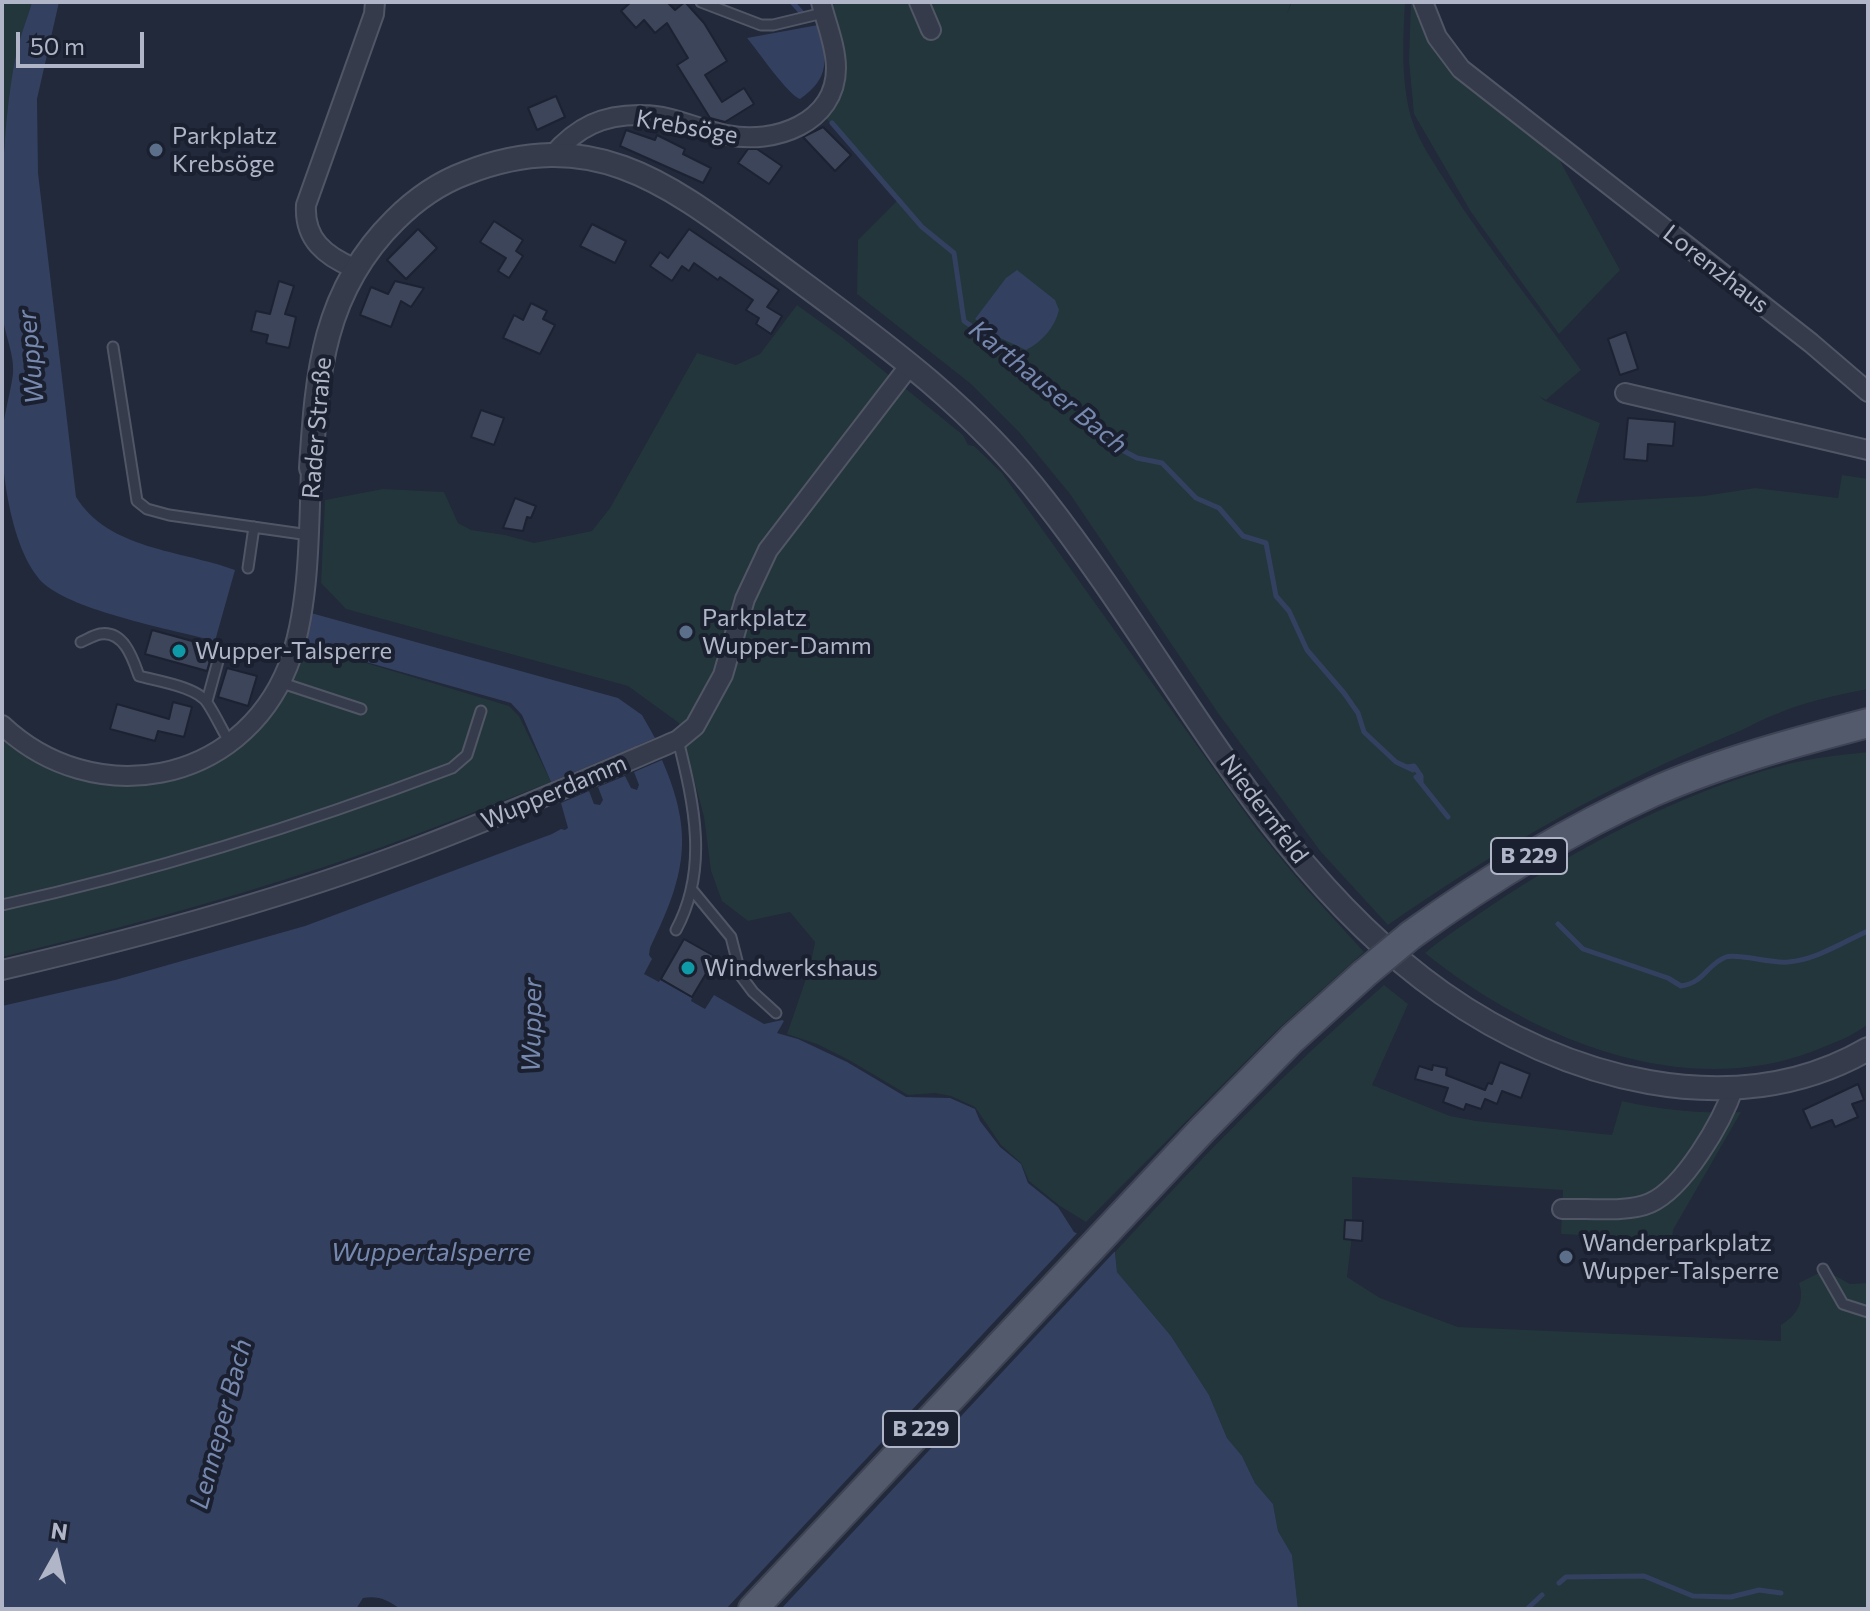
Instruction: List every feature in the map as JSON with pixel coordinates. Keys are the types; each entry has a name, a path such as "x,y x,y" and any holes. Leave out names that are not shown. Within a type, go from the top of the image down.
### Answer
{"main road":[{"name":"B 229","path":"753,1609 1253,1077 1364,974 1411,935 1520,862 1596,819 1656,791 1705,773 1861,728"}],"street":[{"path":"354,268 337,261 312,238 306,222 306,205 374,14 375,2"},
{"path":"919,2 931,30"},
{"name":"Lorenzhaus","path":"1423,2 1437,37 1461,69 1832,360 1868,392"},
{"name":"Krebsöge","path":"552,156 577,130 628,115 656,116 737,137 767,137 793,130 824,106 834,84 835,55 822,7"},
{"name":"Rader Straße","path":"2,725 37,753 56,762 119,777 158,774 192,764 214,755 246,729 272,696 288,666 302,606 309,535 314,410 333,313 354,268 402,212 442,184 471,171 501,162 552,156 580,158 634,170 663,184 755,248 910,365"},
{"name":"Wupperdamm","path":"2,970 141,936 407,852 678,740 695,726 723,675 745,599 768,550 910,365"},
{"name":"Niedernfeld","path":"910,365 947,395 1001,447 1047,503 1268,817 1336,900 1440,992 1536,1047 1572,1062 1662,1084 1734,1087 1802,1076 1868,1049"},
{"path":"1625,393 1868,450"},
{"path":"1562,1209 1634,1207 1661,1197 1690,1166 1725,1111 1734,1087"}],"lane":[{"name":"Krebsöge","path":"701,2 761,25 773,25 822,7"},
{"path":"113,347 137,501 147,509 169,515 309,535"},
{"path":"248,568 254,527"},
{"path":"81,642 100,634 110,635 125,644 139,676 196,692 207,701 230,744"},
{"path":"207,701 221,650"},
{"path":"279,682 361,709"},
{"path":"2,905 146,870 250,839 452,768 467,755 481,711"},
{"path":"676,930 693,891 697,858 693,803 678,740"},
{"path":"693,891 731,937 741,976 776,1013"},
{"path":"1823,1269 1843,1304 1868,1312"}],"green space":[{"path":"2,2 32,2 16,53 2,164"},
{"path":"841,2 1291,2 1287,14 1292,2 1405,2 1404,74 1411,117 1418,136 1480,233 1581,370 1546,400 1539,396 1545,401 1600,423 1576,503 1704,496 1755,488 1838,498 1842,475 1868,479 1868,689 1785,710 1644,773 1513,844 1388,925 1321,852 1218,713 1070,494 1019,432 971,384 857,294 858,240 897,201 824,116 842,89 845,76 844,50 829,6"},
{"path":"1411,2 1423,30 1443,61 1554,150 1620,270 1559,334 1471,212 1414,114 1409,61"},
{"path":"797,305 963,435 968,445 974,446 1002,473 1256,828 1364,952 1278,1029 1086,1222 1029,1181 1021,1163 1001,1145 975,1107 951,1096 935,1093 908,1095 849,1060 787,1034 810,967 815,942 790,912 748,921 722,901 711,871 704,817 679,723 628,686 346,609 321,583 325,500 383,489 444,492 458,523 471,530 534,543 592,531 610,508 697,353 736,365 760,354"},
{"path":"306,645 509,706 519,716 551,782 381,847 284,880 2,957 2,736 33,760 53,770 85,780 121,784 250,735 282,697"},
{"path":"1868,752 1868,1024 1842,1039 1814,1051 1763,1065 1712,1069 1660,1065 1609,1053 1559,1034 1511,1011 1425,953 1558,863 1668,806 1784,765"},
{"path":"1384,985 1408,1004 1372,1085 1450,1116 1612,1135 1622,1101 1682,1111 1741,1112 1673,1230 1672,1240 1561,1234 1563,1190 1352,1177 1352,1235 1347,1277 1380,1298 1458,1327 1781,1341 1781,1325 1791,1317 1800,1302 1799,1283 1825,1270 1850,1284 1868,1283 1868,1609 1298,1609 1292,1555 1278,1531 1273,1504 1255,1483 1242,1456 1227,1438 1209,1395 1171,1336 1117,1272 1115,1252 1246,1114"}],"water":[{"name":"Wupper","path":"32,2 59,2 37,99 38,173 76,497 90,515 127,538 235,570 215,641 128,619 63,596 37,576 19,542 13,522 2,446 13,374 2,308 3,181 11,85"},
{"path":"818,25 824,58 822,75 800,99 781,81 747,38"},
{"path":"1017,270 1055,300 1059,310 1047,333 1026,350 996,336 975,319 1006,278"},
{"path":"311,613 618,698 642,715 655,738 551,782 522,715 511,703 306,645"},
{"name":"Wuppertalsperre","path":"662,760 679,811 682,855 671,899 650,948 652,959 644,974 692,998 691,1001 705,1009 714,995 764,1024 782,1020 777,1033 798,1039 847,1062 906,1097 950,1098 975,1109 980,1121 1000,1147 1021,1164 1028,1183 1058,1207 1074,1232 1115,1252 1117,1272 1171,1336 1209,1395 1227,1438 1242,1456 1255,1483 1273,1504 1278,1531 1292,1555 1298,1609 400,1609 373,1597 363,1598 356,1609 2,1609 2,1006 115,980 305,926 565,830 568,828 561,803 589,791 594,804 600,805 603,800 598,787 625,776 631,788 637,790 639,785 634,772"}],"pier":[{"path":"1080,1230 1118,1248 781,1609 726,1609"}],"building":[{"path":"631,2 667,2 675,10 685,2 704,23 727,61 705,75 722,102 744,88 754,104 725,122 710,118 677,65 688,58 667,23 655,33 644,20 636,28 621,11"},
{"path":"556,96 565,117 537,130 528,108"},
{"path":"823,127 851,155 835,171 803,137"},
{"path":"626,130 655,140 657,135 685,149 683,154 711,168 703,183 620,146"},
{"path":"748,149 757,149 782,166 769,184 738,163"},
{"path":"494,221 523,240 516,251 523,256 509,278 498,271 506,258 480,242"},
{"path":"592,224 626,241 615,263 580,246"},
{"path":"418,229 437,248 406,279 387,260"},
{"path":"689,229 779,290 767,307 782,316 771,334 756,324 759,318 746,310 753,300 720,277 718,280 694,263 689,271 682,266 672,281 650,266 660,252 668,258"},
{"path":"279,281 294,286 285,314 296,317 289,348 266,343 268,335 251,331 256,311 270,314"},
{"path":"395,281 424,288 411,307 401,301 391,327 360,315 371,287 388,294"},
{"path":"531,303 547,311 543,319 555,325 540,354 503,338 514,315 523,320"},
{"path":"1626,332 1638,369 1620,375 1608,339"},
{"path":"481,410 504,418 494,445 471,437"},
{"path":"1628,418 1675,422 1673,446 1648,444 1647,461 1624,459"},
{"path":"515,498 536,506 531,518 527,517 523,531 503,528"},
{"name":"Wupper-Talsperre","path":"152,630 214,647 207,671 145,654"},
{"path":"227,668 257,676 248,706 218,697"},
{"path":"173,702 192,707 184,737 158,731 155,741 110,729 117,704 169,719"},
{"name":"Windwerkshaus","path":"684,939 716,957 692,997 661,979"},
{"path":"1500,1062 1530,1074 1521,1098 1502,1091 1497,1104 1485,1099 1481,1109 1466,1104 1464,1110 1443,1102 1448,1088 1415,1079 1419,1066 1432,1070 1433,1065 1447,1068 1446,1075 1485,1090 1488,1083 1492,1084"},
{"path":"1858,1084 1864,1100 1852,1104 1858,1117 1835,1127 1832,1120 1811,1128 1803,1110"},
{"path":"1345,1220 1363,1221 1362,1241 1344,1239"}],"waterway":[{"name":"Karthauser Bach","path":"792,2 802,13"},
{"name":"Karthauser Bach","path":"832,123 922,227 954,253 964,321 1041,375 1090,419 1111,444 1137,458 1162,463 1196,498 1219,508 1243,536 1266,543 1276,596 1289,611 1307,650 1358,713 1364,732 1396,762 1413,770"},
{"name":"Karthauser Bach","path":"1407,767 1414,766 1421,776 1421,783"},
{"name":"Karthauser Bach","path":"1416,777 1448,817"},
{"name":"Karthauser Bach","path":"1558,924 1583,949 1668,978 1681,986 1695,981 1726,957 1798,961 1868,931"},
{"path":"1559,1583 1566,1577 1644,1576 1693,1596 1731,1597 1759,1590 1781,1593"},
{"path":"1527,1609 1542,1595"}],"place":[{"name":"Parkplatz Krebsöge","path":"156,150"},
{"name":"Parkplatz Wupper-Damm","path":"686,632"},
{"name":"Wupper-Talsperre","path":"179,651"},
{"name":"Windwerkshaus","path":"688,968"},
{"name":"Wanderparkplatz Wupper-Talsperre","path":"1566,1257"}],"water label":[{"name":"Lenneper Bach","path":"221,1424"}]}
